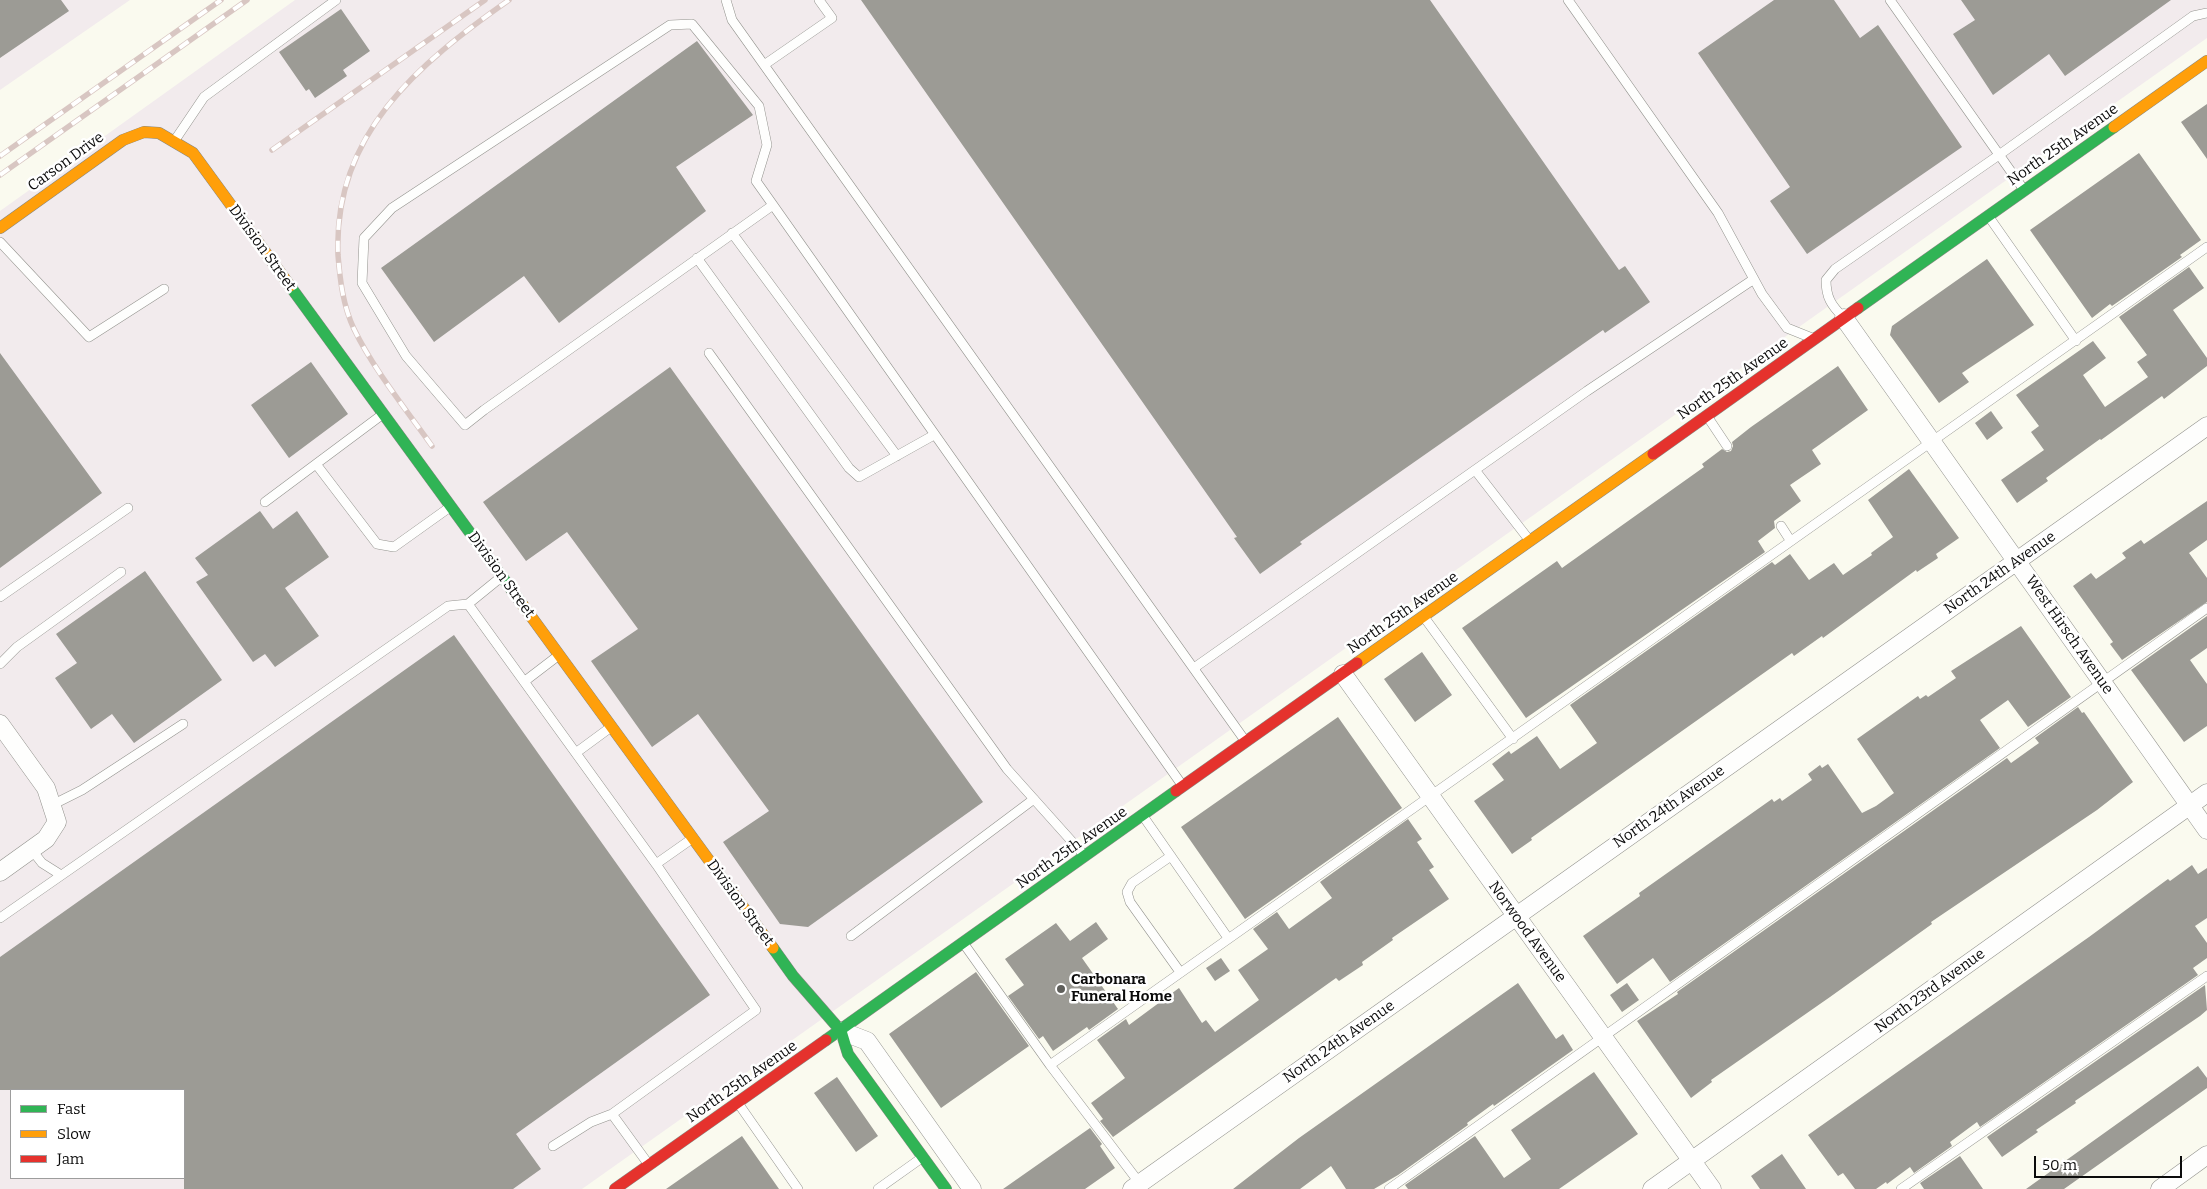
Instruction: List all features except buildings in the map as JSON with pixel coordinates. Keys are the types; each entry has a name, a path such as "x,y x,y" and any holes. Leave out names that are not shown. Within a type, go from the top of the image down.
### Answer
{"main road":[{"name":"North 25th Avenue","path":"615,1189 2207,61"},
{"name":"Division Street","path":"154,130 175,140 193,153 793,976 841,1030 848,1054 946,1189"},
{"name":"Carson Drive","path":"0,228 122,140 138,132 154,130"}],"street":[{"name":"West Hirsch Avenue","path":"1844,318 2207,830"},
{"name":"North 24th Avenue","path":"1139,1187 1516,916 2207,426"},
{"name":"Norwood Avenue","path":"1343,674 1712,1189"},
{"path":"0,724 46,788 54,814 46,839 0,872"},
{"name":"North 23rd Avenue","path":"1652,1189 2207,793"},
{"name":"Division Street","path":"841,1030 867,1041 972,1189"},
{"path":"2160,1189 2207,1155"}],"lane":[{"path":"175,140 204,97 336,0"},
{"path":"726,0 732,20 1247,742"},
{"path":"764,65 832,18 819,0"},
{"path":"1568,0 1718,213 1754,279 1787,328 1814,340"},
{"path":"1890,0 2024,191"},
{"path":"1844,318 1833,307 1826,295 1826,280 1835,270 2000,155 2193,16 2207,13"},
{"path":"772,205 465,425 406,356 362,283 364,238 392,208 670,25 692,24 759,106 767,145 756,181 1183,787"},
{"path":"1989,216 2076,341"},
{"path":"732,234 896,456"},
{"path":"0,242 89,337 164,289"},
{"path":"1050,1065 2207,247"},
{"path":"697,258 849,468 859,477 934,435"},
{"path":"1194,668 1587,391 1754,279"},
{"path":"709,354 1006,769 1086,857"},
{"path":"265,502 383,414"},
{"path":"1707,415 1727,446"},
{"path":"316,464 377,544 394,546 450,507"},
{"path":"1475,470 1530,542"},
{"path":"0,597 128,508"},
{"path":"1781,526 1790,540"},
{"path":"0,664 17,647 121,572"},
{"path":"0,918 448,606 468,604 502,576"},
{"path":"468,604 577,752 756,1010 612,1114 591,1122 553,1146"},
{"path":"1389,1189 2207,608"},
{"path":"1424,617 1513,739"},
{"path":"525,681 559,654"},
{"path":"54,814 82,790 183,724"},
{"path":"577,752 612,727"},
{"path":"851,936 1034,799"},
{"path":"1143,816 1228,938"},
{"path":"656,864 693,838"},
{"path":"31,849 42,864 61,875"},
{"path":"1170,856 1132,883 1127,892 1130,902 1180,972"},
{"path":"964,943 1139,1187"},
{"path":"1901,1189 2207,976"},
{"path":"738,1103 798,1189"},
{"path":"612,1114 649,1165"},
{"path":"878,1189 923,1157"}],"shaded area":[{"path":"0,0 130,0 0,90"},
{"path":"295,0 2207,0 2207,38 582,1189 0,1189 0,211"}],"railway":[{"path":"0,156 221,0"},
{"path":"0,175 247,0"},
{"path":"272,150 485,0"},
{"path":"432,446 361,344 350,320 343,293 338,255 340,212 350,173 366,138 387,106 443,50 509,0"}],"traffic: fast":[{"path":"1858,308 2114,127"},
{"path":"290,286 522,604"},
{"path":"826,1040 1176,791"},
{"path":"773,948 793,976 841,1031 848,1054 946,1189"}],"traffic: slow":[{"path":"2114,127 2207,61"},
{"path":"0,228 123,140 144,132 159,133 193,153 290,286"},
{"path":"1357,663 1653,454"},
{"path":"522,604 773,948"}],"traffic: jam":[{"path":"1653,454 1858,308"},
{"path":"1176,791 1357,663"},
{"path":"615,1189 826,1040"}],"place":[{"name":"Carbonara Funeral Home","path":"1061,989"}]}
